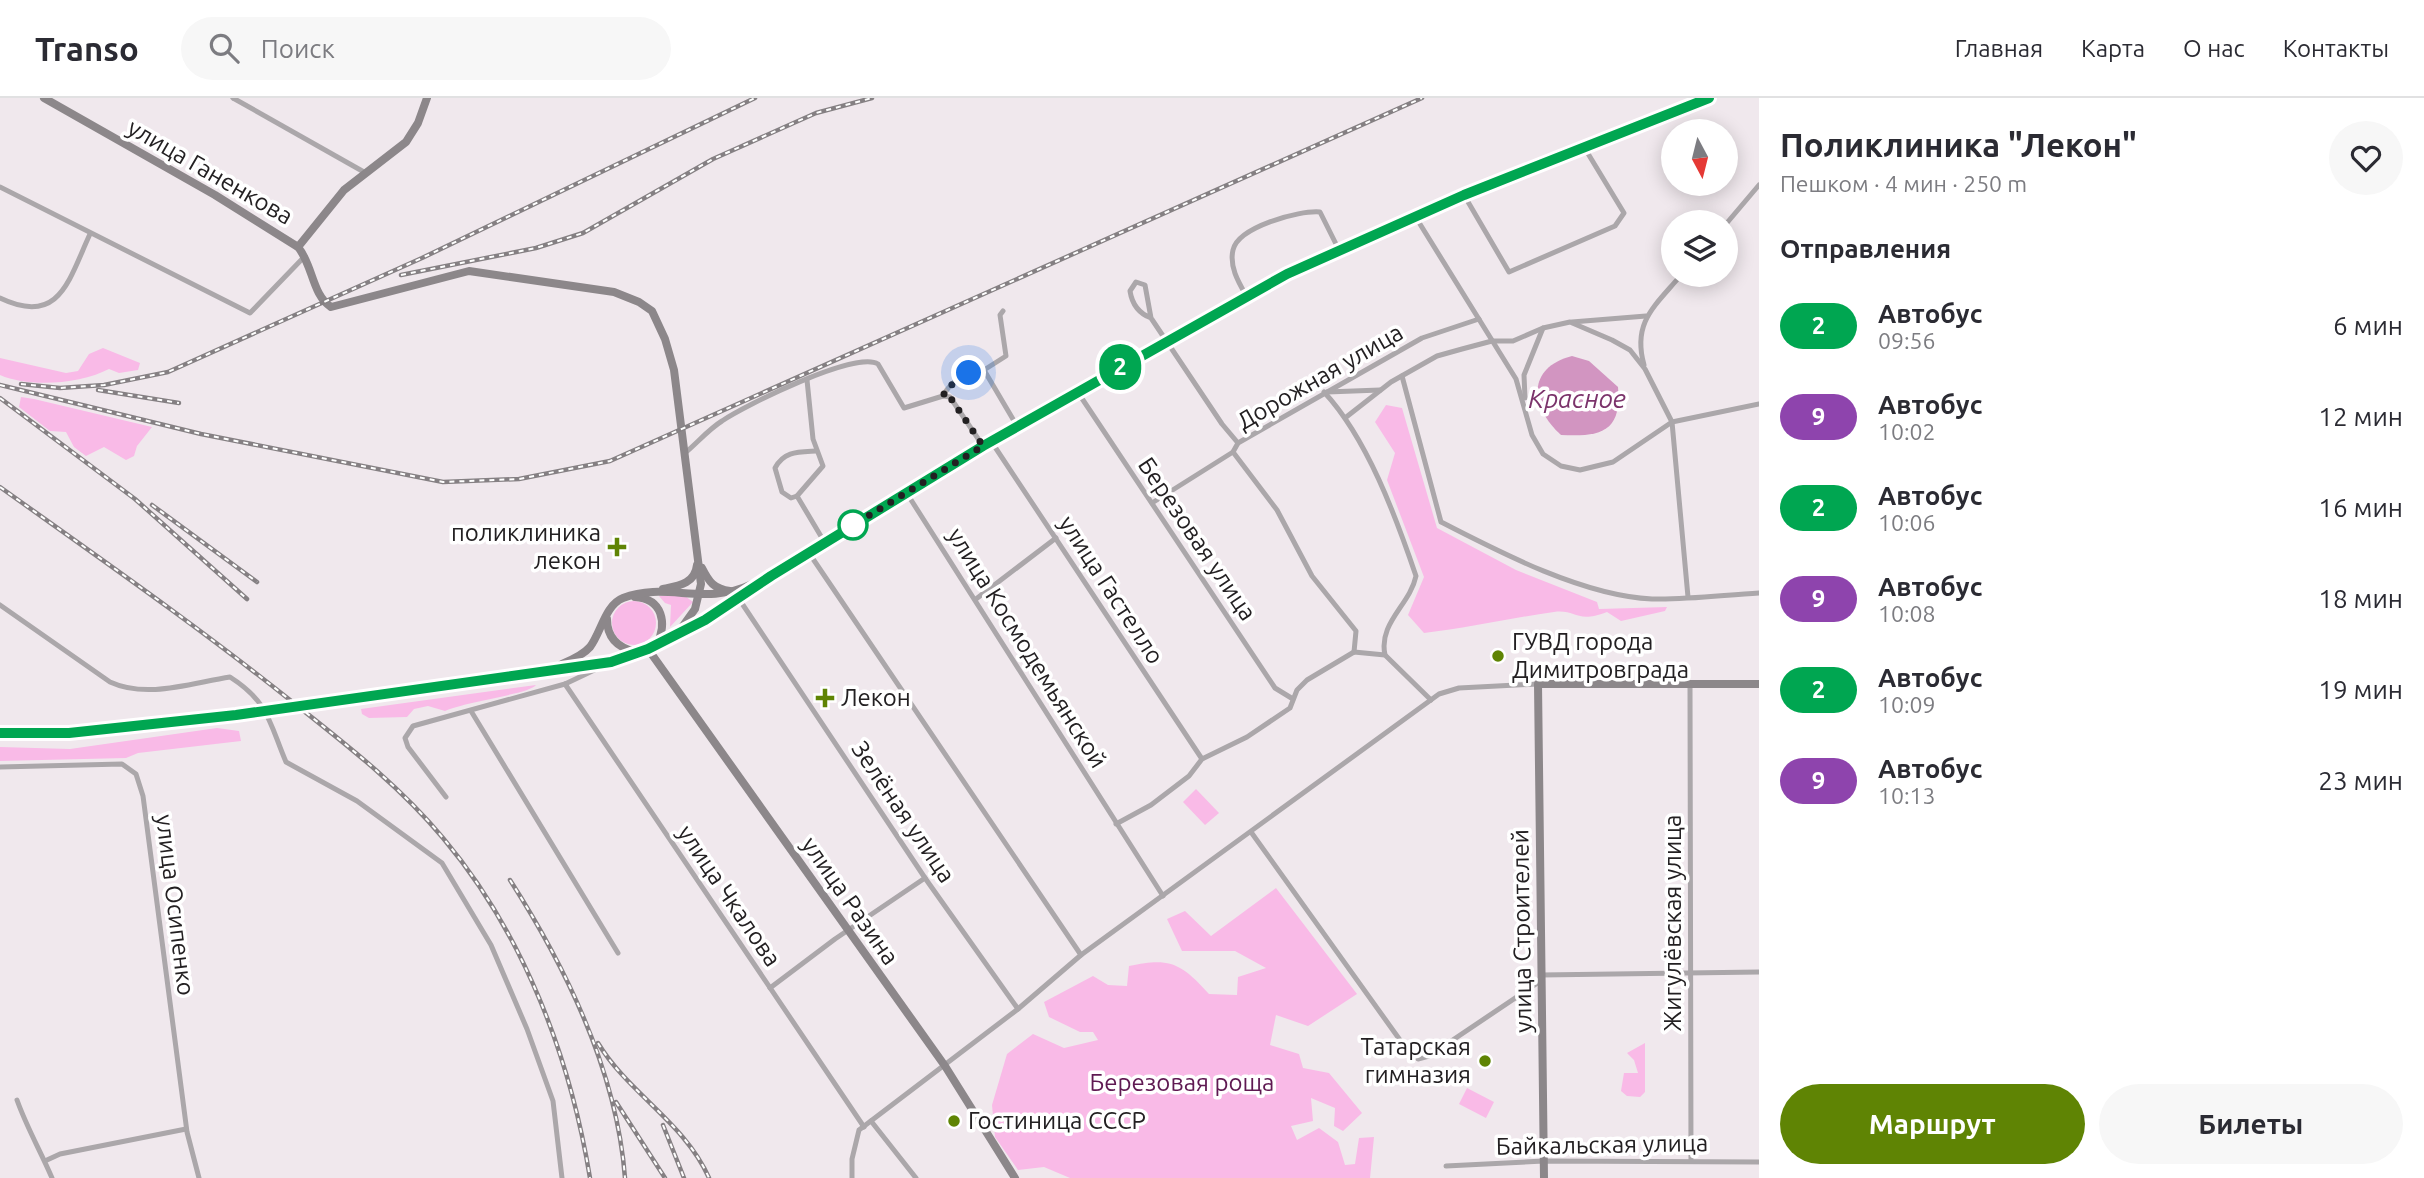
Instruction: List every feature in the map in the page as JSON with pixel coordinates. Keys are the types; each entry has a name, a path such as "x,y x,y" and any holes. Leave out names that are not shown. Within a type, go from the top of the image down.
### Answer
{"street":[{"name":"улица Ганенкова","path":"44,98 215,195 298,247 305,256 322,302 331,307 469,271 614,292 639,302 652,312 665,339 674,370 699,595"},
{"path":"233,98 364,172"},
{"path":"298,247 344,190 364,172 382,164 406,142 418,123 427,98"},
{"path":"446,797 417,762 405,738 413,726 565,684 611,662 657,645 991,441 1247,297 1339,250 1415,216 1709,98"},
{"path":"1464,195 1509,272 1615,226 1624,212 1584,147"},
{"path":"1737,210 1759,185"},
{"path":"0,187 250,313 305,256"},
{"path":"1247,297 1235,275 1233,250 1240,238 1260,226 1309,211 1320,212 1339,250"},
{"path":"1415,216 1516,379 1532,435 1544,454 1561,466 1580,470 1613,462 1672,422 1759,404"},
{"path":"0,298 28,308 41,307 61,294 90,234"},
{"path":"1152,318 1139,311 1131,299 1130,290 1136,282 1145,285 1152,318 1166,342 1238,443"},
{"path":"1645,369 1639,347 1646,316 1671,287"},
{"path":"943,396 947,388 969,373 984,370 1006,356 1000,315 1003,311"},
{"path":"1345,418 1380,390 1437,356 1492,341 1513,341 1543,328 1570,322 1646,316"},
{"name":"Дорожная улица","path":"1152,503 1233,452 1238,443 1324,392 1422,338 1479,319"},
{"path":"1570,322 1630,350 1645,369 1672,422 1688,597"},
{"path":"1525,407 1524,375 1543,328"},
{"path":"685,454 718,423 741,409 807,380 861,361 873,361 904,408 943,396 950,397 983,446"},
{"path":"984,370 1017,426"},
{"path":"1402,376 1441,522 1525,565 1614,594 1652,599 1759,593"},
{"path":"807,380 816,451 822,466 797,496 791,498 782,492 775,468 780,457 795,452 816,451"},
{"path":"1324,392 1380,390"},
{"name":"Березовая улица","path":"1077,391 1275,688 1293,699"},
{"path":"1324,392 1345,418 1379,481 1416,576 1413,590 1393,615 1387,629 1385,655"},
{"name":"улица Гастелло","path":"991,441 1202,759"},
{"path":"1233,452 1277,510 1312,576 1356,631 1354,652"},
{"name":"улица Космодемьянской","path":"906,492 1163,896"},
{"path":"797,496 825,543"},
{"path":"976,599 1056,538"},
{"path":"809,553 1081,955"},
{"path":"548,669 577,658 589,648 609,611 622,598 687,583 696,571 697,559"},
{"path":"697,559 709,583 738,595"},
{"path":"639,593 738,595"},
{"path":"669,638 690,619 699,595"},
{"name":"Зелёная улица","path":"738,595 925,878 1018,1009"},
{"path":"622,598 639,596 657,606 664,625 657,645"},
{"path":"0,605 110,682 125,689 143,691 230,677 261,702 273,721 286,762 357,800 442,863 491,945 527,1030 552,1101 562,1178"},
{"path":"609,611 606,621 612,639 620,648 639,653"},
{"name":"улица Разина","path":"648,649 944,1066 1015,1178"},
{"path":"1116,824 1151,805 1180,783 1202,759 1247,737 1290,709 1293,699 1307,680 1354,652 1385,655 1431,700"},
{"path":"0,733 69,733 236,715 611,662"},
{"name":"улица Чкалова","path":"565,684 864,1127"},
{"path":"852,1178 852,1159 859,1130 1018,1009 1081,955 1431,700 1459,688 1538,684 1759,684"},
{"name":"улица Строителей","path":"1538,684 1544,1178"},
{"name":"Жигулёвская улица","path":"1690,685 1690,1161"},
{"path":"471,711 618,953"},
{"name":"улица Осипенко","path":"0,767 122,764 136,774 145,809 186,1129 199,1178"},
{"path":"1251,832 1410,1054 1418,1059 1429,1056 1542,977 1759,972"},
{"path":"770,988 847,930 925,878"},
{"path":"17,1100 33,1142 47,1160 52,1178"},
{"path":"871,1121 916,1178"},
{"path":"47,1160 60,1154 186,1129"},
{"name":"Байкальская улица","path":"1446,1166 1544,1161 1759,1162"}],"green space":[{"path":"103,348 140,363 138,370 119,373 109,369 70,381 40,383 0,375 0,358 66,373 78,371 89,354"},
{"path":"21,397 152,427 137,446 134,456 126,460 104,447 86,456 74,447 66,432 50,431 19,407"},
{"path":"1386,405 1402,408 1437,528 1516,570 1597,602 1599,609 1667,607 1665,611 1621,621 1607,612 1589,617 1554,612 1424,633 1408,615 1424,577 1387,480 1395,453 1375,422"},
{"path":"659,596 685,596 693,602 670,627 671,605"},
{"path":"634,601 649,608 656,623 649,638 634,645 619,638 612,623 619,608"},
{"path":"536,685 522,692 445,711 428,706 414,709 407,717 369,718 362,714 361,709"},
{"path":"217,728 239,731 241,741 138,753 126,758 0,761 0,747 70,749"},
{"path":"1196,789 1219,813 1205,825 1183,802"},
{"name":"Березовая роща","path":"1276,888 1357,994 1308,1026 1276,1015 1270,1045 1299,1054 1303,1068 1329,1073 1362,1113 1343,1131 1334,1126 1335,1108 1311,1098 1313,1121 1291,1126 1297,1140 1319,1128 1338,1142 1345,1165 1355,1164 1359,1138 1374,1137 1370,1178 1070,1178 1044,1167 1018,1170 995,1137 992,1105 1007,1054 1033,1034 1064,1048 1098,1040 1093,1032 1080,1032 1049,1017 1044,1002 1093,976 1108,985 1127,986 1129,966 1155,962 1182,969 1209,994 1237,995 1238,977 1266,968 1235,951 1182,951 1167,919 1185,911 1211,936"},
{"path":"1645,1043 1645,1092 1640,1097 1627,1096 1621,1091 1624,1073 1638,1073 1634,1060 1627,1053"},
{"path":"1467,1088 1494,1102 1486,1118 1459,1104"}],"water":[{"name":"Красное","path":"1572,356 1589,361 1618,387 1616,414 1606,429 1598,433 1561,435 1543,413 1538,390 1540,379 1547,369"}],"railway":[{"path":"21,384 60,388 104,385 168,372 422,258 755,98"},
{"path":"401,275 536,248 583,233 713,159 816,113 872,98"},
{"path":"0,385 201,434 443,482 519,479 610,461 1422,98"},
{"path":"98,390 179,403"},
{"path":"0,398 135,499 247,599"},
{"path":"0,487 255,672 350,748 426,818 471,875 497,914 539,998 570,1087 590,1178"},
{"path":"152,505 257,582"},
{"path":"510,880 551,949 586,1023 612,1099 625,1178"},
{"path":"598,1043 610,1061 686,1141 709,1178"},
{"path":"616,1102 665,1178"},
{"path":"663,1125 684,1178"}],"bus line":[{"name":"2","path":"0,733 69,733 236,715 611,662 648,649 705,620 771,576 983,446 1287,274 1464,195 1709,98"}],"place":[{"name":"поликлиника лекон","path":"617,547"},
{"name":"ГУВД города Димитровграда","path":"1498,656"},
{"name":"Лекон","path":"825,698"},
{"name":"Татарская гимназия","path":"1485,1061"},
{"name":"Гостиница СССР","path":"954,1121"}],"route":[{"path":"853,525 845,530 983,446 950,397 943,396 947,388 969,373"}]}
